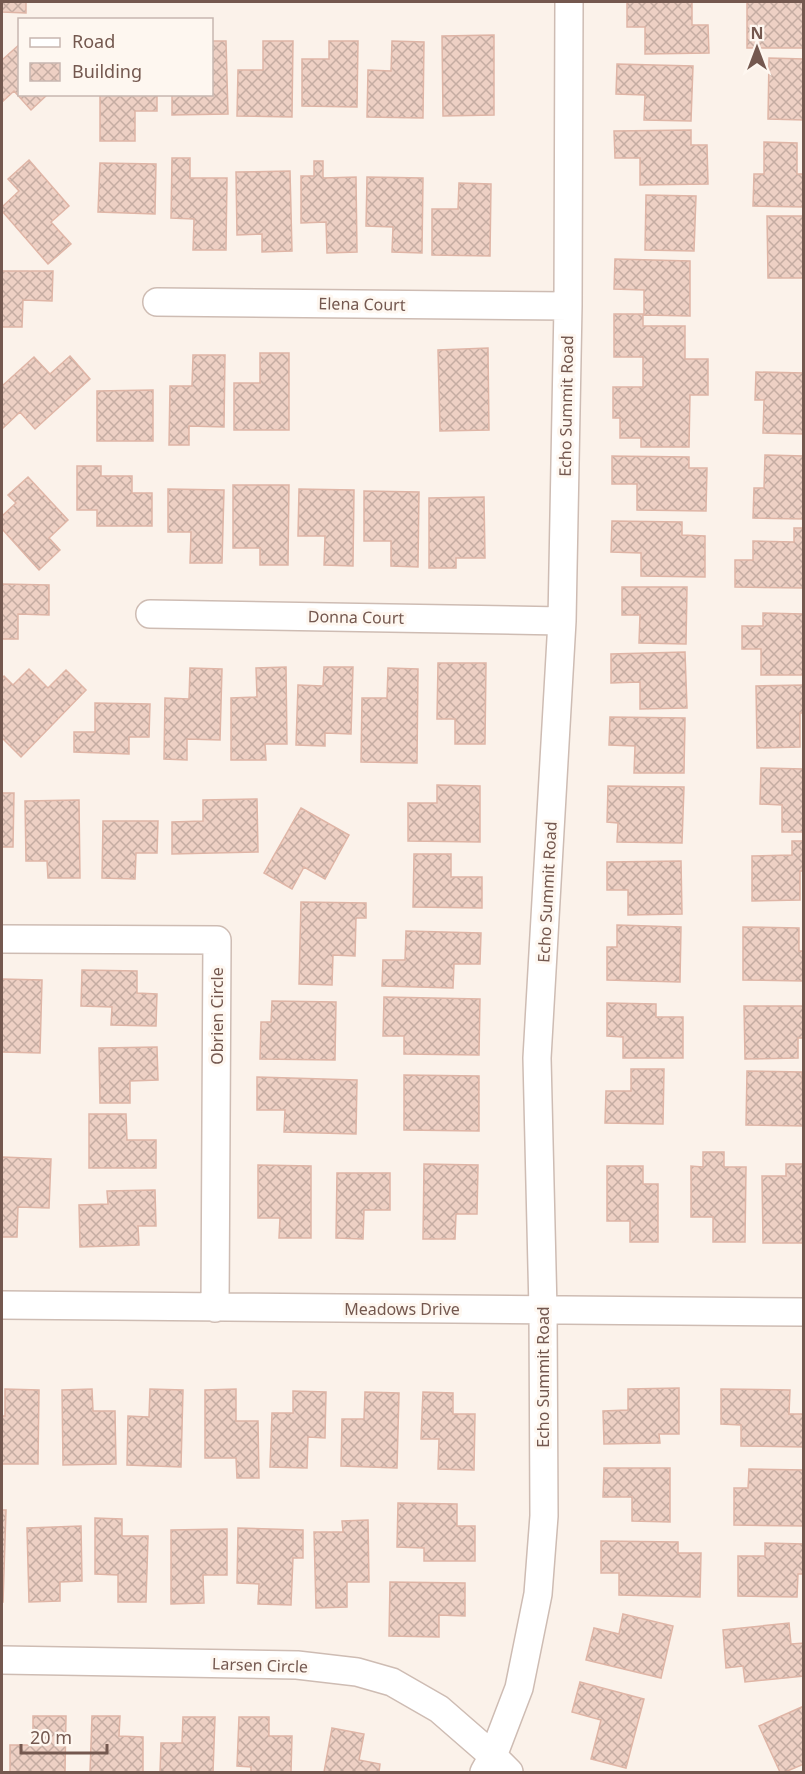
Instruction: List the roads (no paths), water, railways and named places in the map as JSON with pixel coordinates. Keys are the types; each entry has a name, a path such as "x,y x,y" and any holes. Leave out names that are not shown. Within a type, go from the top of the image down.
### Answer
{"street":[{"name":"Echo Summit Road","path":"495,1767 519,1688 538,1594 544,1516 543,1310 537,1058 562,621 568,306 569,2"},
{"name":"Elena Court","path":"157,302 568,306"},
{"name":"Donna Court","path":"150,614 562,621"},
{"name":"Obrien Circle","path":"2,939 218,940 215,1308"},
{"name":"Meadows Drive","path":"2,1305 804,1312"},
{"name":"Larsen Circle","path":"2,1660 297,1665 357,1672 392,1682 439,1709 495,1767"}]}
